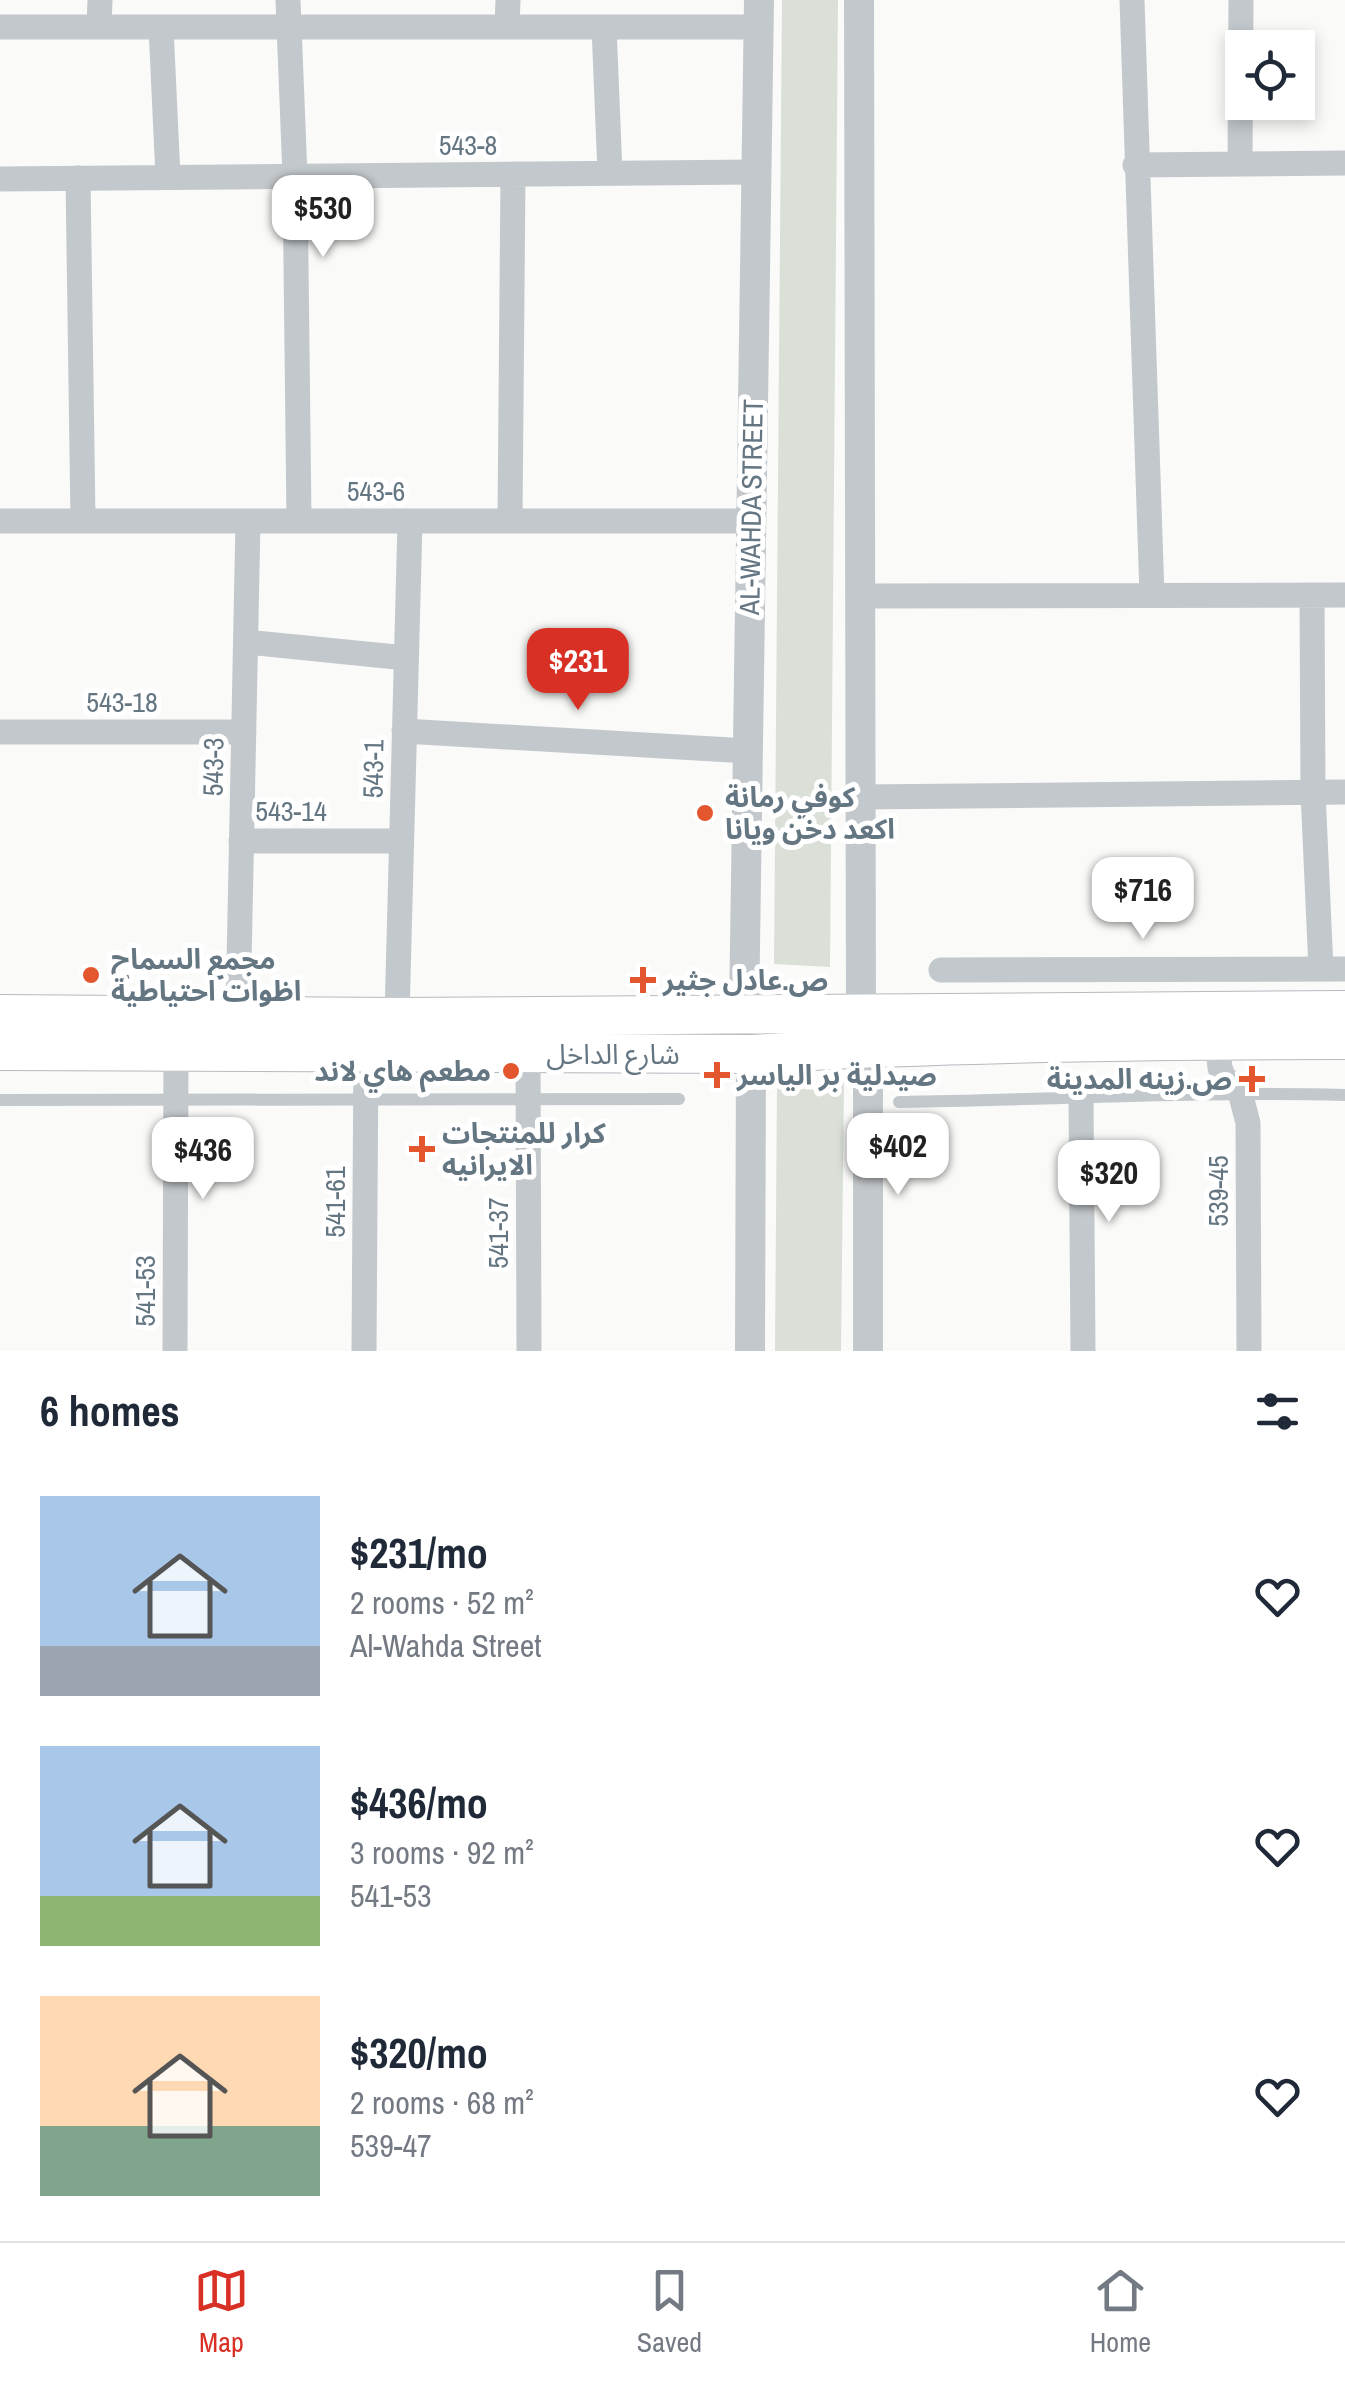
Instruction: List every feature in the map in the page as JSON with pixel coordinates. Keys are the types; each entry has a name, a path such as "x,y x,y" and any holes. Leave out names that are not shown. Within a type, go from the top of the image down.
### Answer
{"main road":[{"name":"شارع الداخل","path":"0,1014 397,1018 744,1014 864,1029 1220,1025 1345,1010"},
{"name":"شارع الداخل","path":"1220,1025 1345,1040"},
{"name":"شارع الداخل","path":"0,1051 751,1054 864,1029"}],"street":[{"path":"100,0 100,27"},
{"path":"288,0 295,176 299,522"},
{"path":"507,27 508,0"},
{"path":"859,0 860,798 868,1351"},
{"path":"1132,0 1152,595"},
{"path":"1240,0 1240,164"},
{"path":"0,27 604,27 759,14"},
{"name":"AL-WAHDA STREET","path":"744,1014 759,14"},
{"path":"162,27 168,177"},
{"path":"604,27 610,173"},
{"path":"1135,165 1345,164"},
{"name":"543-8","path":"0,179 756,172"},
{"path":"510,522 513,174"},
{"path":"78,178 83,522"},
{"name":"543-3","path":"238,1014 248,521"},
{"name":"543-1","path":"397,1018 410,521"},
{"name":"543-6","path":"0,522 751,521"},
{"path":"941,970 1333,969 1312,792 1312,595"},
{"path":"860,596 1345,595"},
{"path":"246,642 406,658"},
{"path":"404,731 748,751"},
{"name":"543-18","path":"0,732 244,732"},
{"path":"860,798 1345,792"},
{"name":"543-14","path":"242,841 402,841"},
{"name":"539-45","path":"1221,970 1224,1078 1240,1092 1248,1123 1249,1351"},
{"name":"541-53","path":"174,1351 176,1052"},
{"name":"541-61","path":"364,1351 366,1053"},
{"path":"750,1351 751,1054"},
{"name":"541-37","path":"528,1055 528,1351"},
{"path":"1081,1099 1083,1351"}],"lane":[{"path":"899,1102 1240,1092 1345,1095"},
{"path":"0,1100 679,1098"}],"shaded area":[{"path":"782,0 838,0 830,967 774,964"},
{"path":"844,1081 841,1351 775,1351 777,1085"}],"place":[{"name":"كوفي رمانة اكعد دخن ويانا","path":"705,813"},
{"name":"مجمع السماح اظوات احتياطية","path":"91,975"},
{"name":"ص.عادل جثير","path":"643,980"},
{"name":"مطعم هاي لاند","path":"511,1071"},
{"name":"صيدلية بر الياسر","path":"717,1075"},
{"name":"ص.زينه المدينة","path":"1252,1079"},
{"name":"كرار للمنتجات الايرانيه","path":"422,1149"}]}
